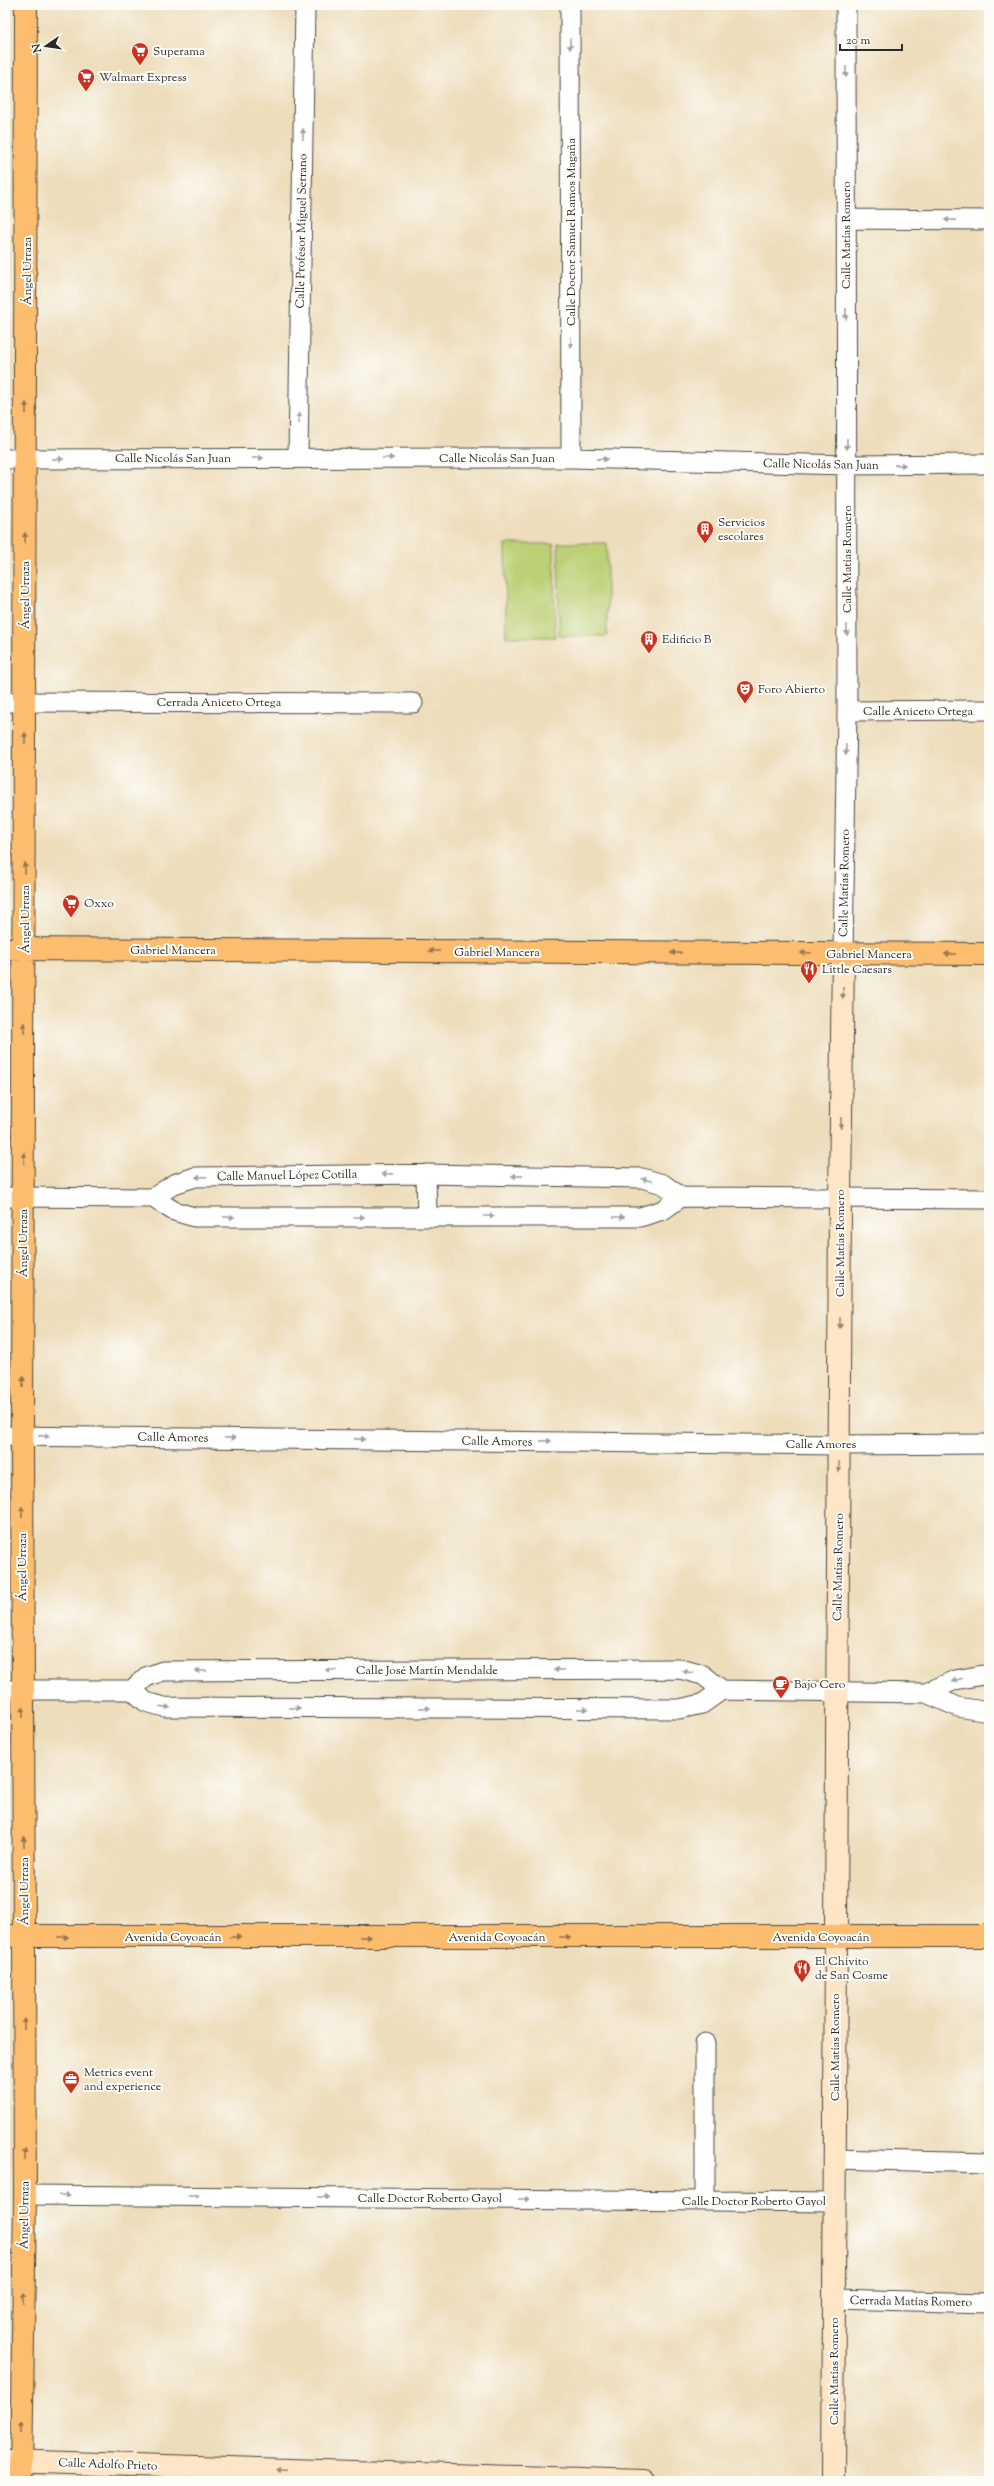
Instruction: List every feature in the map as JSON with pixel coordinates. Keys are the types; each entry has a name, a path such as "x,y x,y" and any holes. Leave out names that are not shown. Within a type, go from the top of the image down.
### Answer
{"main road":[{"name":"Ángel Urraza","path":"16,2468 25,2195 15,1937 15,459 26,5"},
{"name":"Gabriel Mancera","path":"15,949 989,954"},
{"name":"Avenida Coyoacán","path":"15,1937 835,1938 989,1936"}],"street":[{"name":"Calle Profesor Miguel Serrano","path":"298,457 305,5"},
{"name":"Calle Doctor Samuel Ramos Magaña","path":"570,5 571,458"},
{"name":"Calle Matías Romero","path":"833,2481 840,1199 847,711 846,5"},
{"path":"846,219 989,220"},
{"name":"Calle Nicolás San Juan","path":"15,459 298,457 571,458 847,465 989,464"},
{"name":"Cerrada Aniceto Ortega","path":"15,702 413,703"},
{"name":"Calle Aniceto Ortega","path":"847,711 989,710"},
{"path":"426,1174 426,1216"},
{"name":"Calle Manuel López Cotilla","path":"153,1198 174,1184 195,1176 426,1174 642,1178 663,1184 681,1197"},
{"path":"14,1197 153,1198 174,1211 194,1217 640,1217 663,1210 681,1197 989,1199"},
{"name":"Calle Amores","path":"14,1436 839,1445 989,1444"},
{"name":"Calle José Martín Mendalde","path":"132,1690 146,1678 163,1671 680,1669 703,1675 722,1690"},
{"path":"926,1694 955,1680 989,1674"},
{"path":"14,1690 132,1690 146,1702 164,1707 679,1709 702,1704 722,1690 926,1694 958,1706 989,1712"},
{"path":"705,2042 705,2200"},
{"path":"834,2159 989,2163"},
{"name":"Calle Doctor Roberto Gayol","path":"25,2195 834,2202"},
{"name":"Cerrada Matías Romero","path":"834,2299 989,2303"},
{"name":"Calle Adolfo Prieto","path":"16,2468 643,2481"}],"green space":[{"path":"558,543 607,543 607,636 559,636"},
{"path":"505,544 554,544 555,637 506,637"}],"place":[{"name":"Superama","path":"140,66"},
{"name":"Walmart Express","path":"86,92"},
{"name":"Servicios escolares","path":"705,544"},
{"name":"Edificio B","path":"649,654"},
{"name":"Foro Abierto","path":"745,704"},
{"name":"Oxxo","path":"71,918"},
{"name":"Little Caesars","path":"809,984"},
{"name":"Bajo Cero","path":"781,1699"},
{"name":"El Chivito de San Cosme","path":"802,1983"},
{"name":"Metrics event and experience","path":"71,2094"}]}
